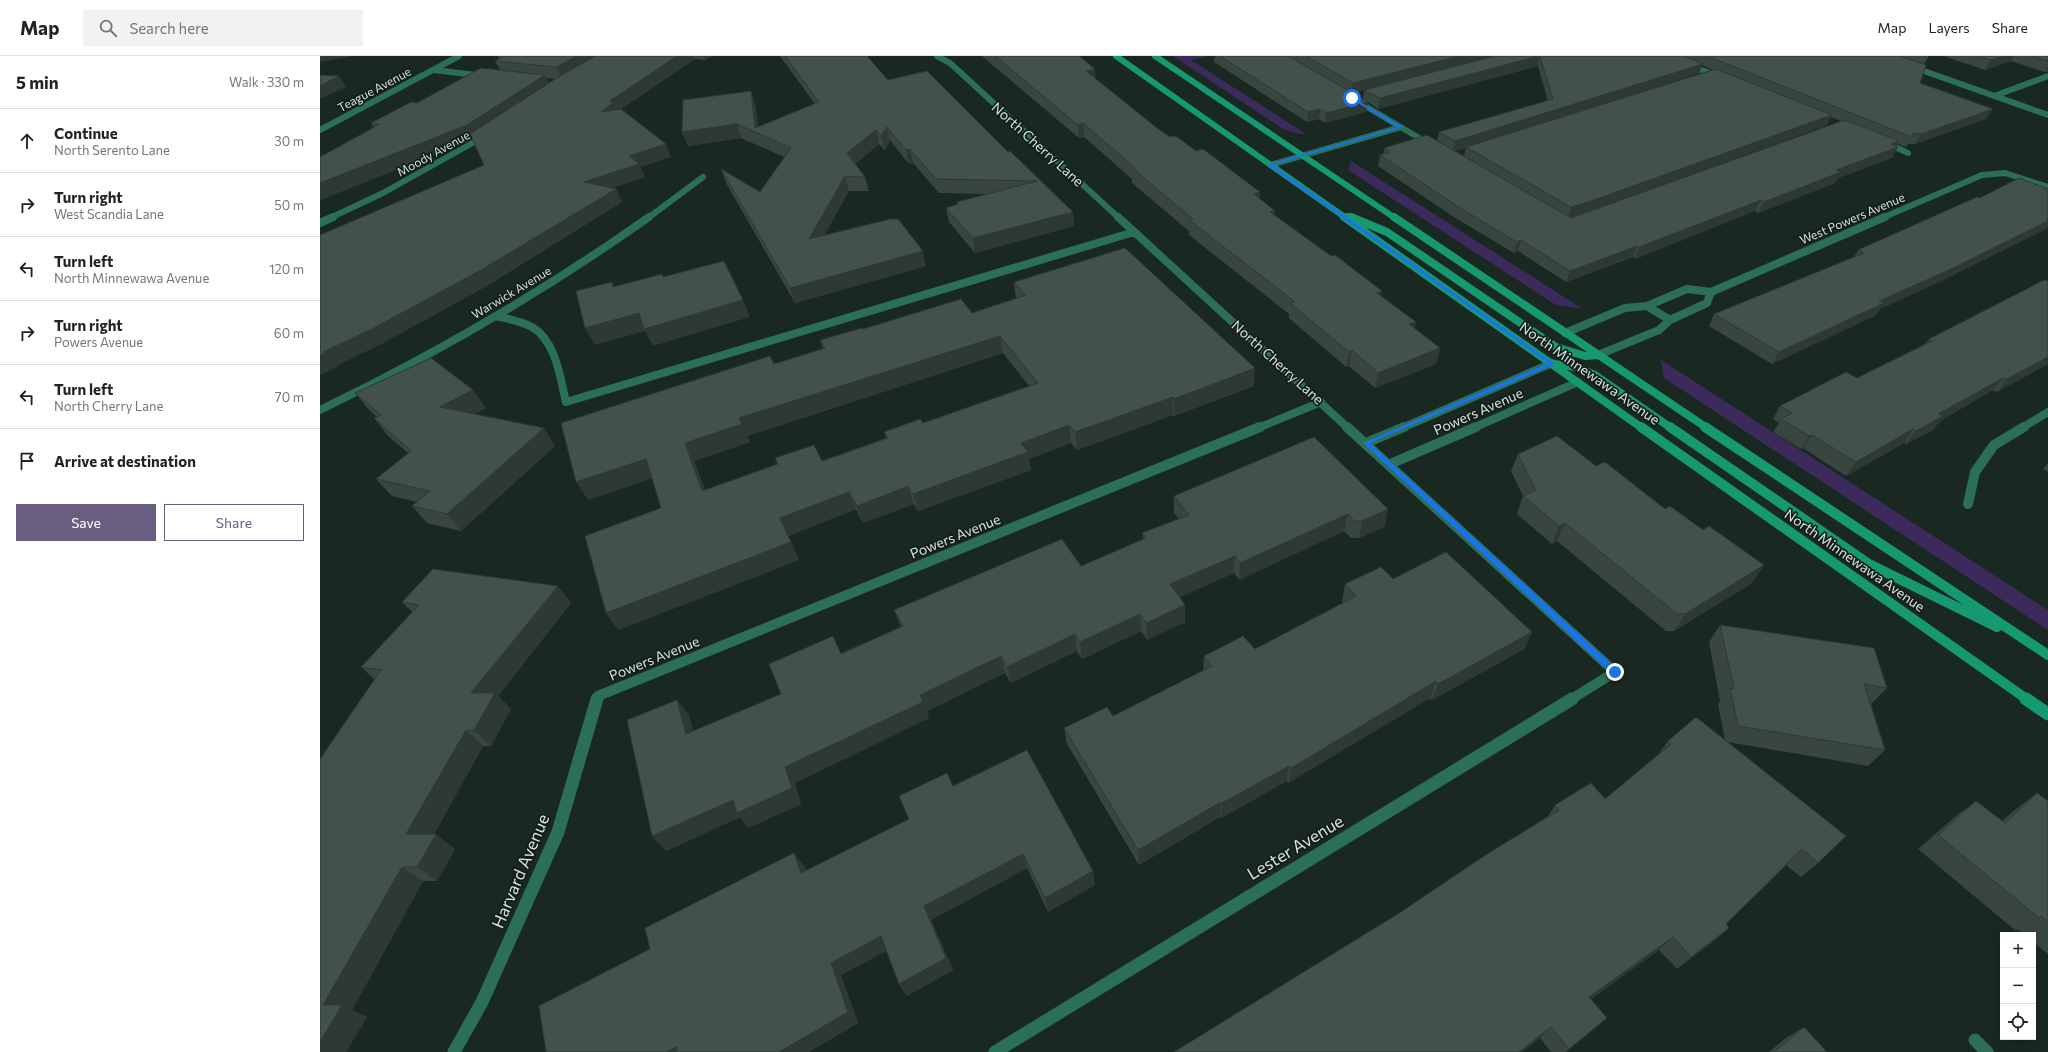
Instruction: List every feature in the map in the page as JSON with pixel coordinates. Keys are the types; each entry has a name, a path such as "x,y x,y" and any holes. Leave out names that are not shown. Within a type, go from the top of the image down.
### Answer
{"main road":[{"name":"North Minnewawa Avenue","path":"1116,56 2048,714"},
{"name":"North Minnewawa Avenue","path":"1155,56 1304,155 1565,333 2048,655"},
{"path":"1328,207 1387,232 1556,347 1585,356 1598,355"},
{"path":"1552,364 1576,367 1596,375 1869,564 2032,644"}],"street":[{"name":"Teague Avenue","path":"320,130 459,56"},
{"name":"North Cherry Lane","path":"937,56 950,63 1390,464 1615,672"},
{"path":"1668,56 1726,80"},
{"path":"1904,64 2048,116"},
{"path":"434,70 492,77"},
{"path":"1704,76 1712,74"},
{"path":"1994,96 2048,76"},
{"path":"1359,96 1352,98 1439,149"},
{"path":"1270,165 1401,127"},
{"name":"Moody Avenue","path":"320,223 390,190 491,133"},
{"path":"1882,142 1908,152"},
{"name":"West Powers Avenue","path":"1565,333 1625,308 1647,306 1687,290 1711,292 1982,175 2005,173 2048,187"},
{"name":"Warwick Avenue","path":"320,410 424,357 496,316 584,262 637,227 703,177"},
{"path":"496,316 532,327 541,333 551,349 566,402 1134,232"},
{"name":"West Powers Avenue","path":"1598,355 1659,330 1670,320 1707,303 1711,292"},
{"path":"1647,306 1670,320"},
{"name":"Powers Avenue","path":"1366,443 1552,364"},
{"name":"Powers Avenue","path":"1390,464 1578,382"},
{"name":"Powers Avenue","path":"598,696 1321,402"},
{"path":"1968,504 1975,472 1994,445 2048,412"},
{"name":"Lester Avenue","path":"995,1052 1615,672"},
{"name":"Harvard Avenue","path":"454,1052 482,1002 558,832 598,696"},
{"path":"1975,1040 1987,1052"}],"shaded area":[{"path":"1173,56 1209,56 1191,60 1306,134 1299,134 1283,129"},
{"path":"1351,161 1583,309 1556,305 1348,170"},
{"path":"1661,360 2048,610 2048,630 1664,378"}],"building":[{"path":"504,56 577,56 556,67 495,61"},
{"path":"595,56 677,56 610,101 613,103 601,112 621,109 666,144 629,156 639,164 584,182 616,189 481,270 372,329 323,352 325,353 320,356 320,235 484,165 470,134 560,76"},
{"path":"785,56 867,56 888,80 927,71 1008,152 1010,151 1073,212 973,238 946,208 959,204 957,202 1037,181 936,179 910,149 906,150 887,127 881,136 876,130 847,153 865,177 845,176 809,239 890,219 898,219 923,251 790,288 721,169 760,192 791,148 737,124 682,132 683,100 751,91 755,128 819,102"},
{"path":"995,56 1079,56 1095,69 1086,71 1157,128 1170,137 1176,136 1196,151 1203,149 1260,192 1254,194 1275,211 1270,212 1331,256 1335,255 1382,291 1377,293 1416,322 1409,324 1440,348 1378,373 1352,350 1349,352 1290,303 1295,302 1189,220 1193,219 1132,168 1135,168 1083,123 1078,125"},
{"path":"1220,56 1288,56 1368,102 1326,113 1320,109 1308,112"},
{"path":"1306,56 1459,56 1353,83"},
{"path":"1495,56 1539,56 1380,98 1364,90"},
{"path":"1540,56 1684,56 1703,64 1455,141 1439,132 1553,99"},
{"path":"1707,56 1900,56 1926,65 1920,83 1993,109 1921,134 1913,133 1912,137"},
{"path":"1979,56 2003,56 1991,60"},
{"path":"2031,56 2048,56 2048,61"},
{"path":"481,68 545,75 467,125 320,183 320,157 380,124 371,123 411,102 417,103"},
{"path":"1716,69 1832,115 1571,207 1466,147"},
{"path":"320,75 339,76 320,86"},
{"path":"1845,120 1899,141 1891,144 1898,147 1836,170 1841,172 1764,202 1761,200 1639,247 1637,246 1570,271 1521,240 1517,242 1457,206 1380,155 1390,152 1384,148 1427,135 1571,218"},
{"path":"2019,178 2048,189 2048,221 1949,270 1879,301 1884,303 1779,352 1714,314 1864,253 1858,250 1977,197 1980,198"},
{"path":"1125,248 1255,368 1174,399 1173,397 1075,432 1069,425 1021,443 1028,452 913,494 908,486 857,506 849,492 780,518 791,542 606,613 585,536 661,508 646,459 576,482 561,423 770,356 774,364 825,348 820,340 862,328 863,329 961,299 972,313 1026,295 1014,282","holes":["1000,336 1038,383 923,423 920,419 884,432 888,438 822,461 814,445 775,458 778,464 702,491 685,443 742,424 739,418"]},
{"path":"724,261 743,300 644,329 639,313 585,328 576,291 612,282 613,287 662,274 663,277"},
{"path":"2044,280 2048,281 2048,357 2007,379 2003,378 1938,414 1943,416 1916,431 1913,429 1856,462 1812,435 1809,436 1781,419 1792,413 1780,406 1846,372 1857,378 1932,341 1929,339"},
{"path":"431,358 473,390 440,407 544,428 447,514 412,506 430,491 376,479 411,451 374,418 381,415 355,393"},
{"path":"1557,436 1596,466 1605,462 1665,509 1670,506 1703,530 1709,526 1764,565 1685,614 1677,614 1565,523 1559,526 1523,496 1536,490 1518,454"},
{"path":"1314,437 1388,509 1362,521 1354,521 1348,514 1240,563 1235,556 1170,584 1185,605 1146,623 1140,614 1080,642 1075,634 1007,667 1001,656 920,695 923,702 785,767 792,788 737,813 733,800 652,836 627,720 677,700 686,734 781,694 769,664 833,636 841,654 903,626 894,610 1062,539 1081,566 1146,538 1142,533 1189,515 1174,496"},
{"path":"1446,552 1532,632 1438,684 1436,681 1291,768 1289,766 1222,803 1221,802 1138,850 1064,728 1107,707 1113,716 1212,666 1204,656 1243,636 1255,649 1356,596 1345,584 1381,567 1393,579"},
{"path":"433,569 558,586 471,693 495,693 474,730 466,730 406,834 436,834 417,867 402,867 323,1005 342,1005 320,1042 320,759 381,670 361,667 419,605 402,602"},
{"path":"1720,625 1874,648 1887,688 1864,684 1885,750 1738,726 1730,688 1734,689"},
{"path":"1696,717 1846,836 1818,863 1802,849 1726,924 1729,928 1691,957 1673,937 1589,997 1607,1018 1569,1049 1551,1027 1519,1052 1174,1052 1401,912 1484,856 1559,810 1555,805 1591,783 1605,799 1671,744 1668,741"},
{"path":"1027,750 1093,871 1045,898 1023,854 924,906 946,958 899,984 881,936 831,963 848,1012 779,1052 677,1052 676,1047 666,1052 546,1052 539,1006 650,949 645,928 794,853 801,873 909,819 899,796 947,773 953,786"},
{"path":"2037,793 2048,801 2048,922 2041,916 2039,918 1938,835 1976,801 2005,823"},
{"path":"1804,1027 1827,1052 1774,1052"}],"route":[{"path":"1352,98 1401,127 1270,165 1552,364 1366,443 1615,672"}]}
